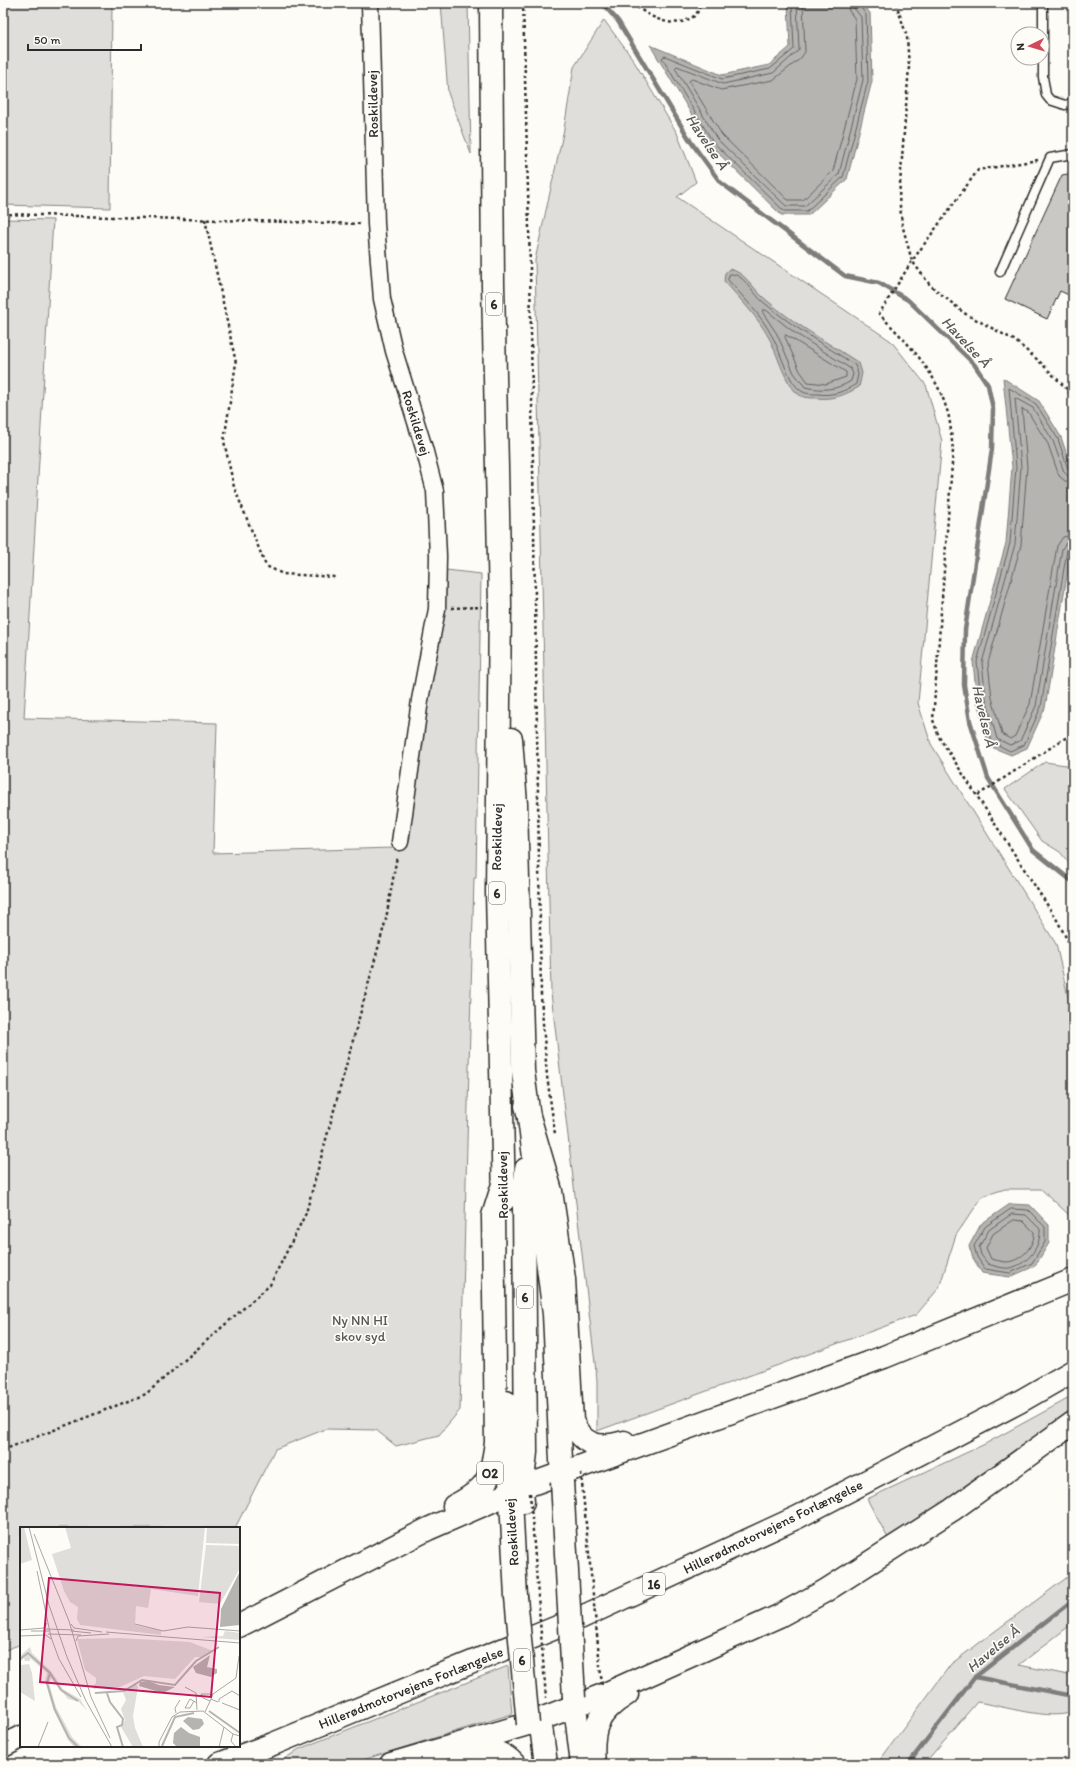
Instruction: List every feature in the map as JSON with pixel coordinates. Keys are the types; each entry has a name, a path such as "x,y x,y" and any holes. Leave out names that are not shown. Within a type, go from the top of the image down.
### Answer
{"main road":[{"name":"Roskildevej","path":"491,3 494,293 500,604 497,892 504,1181 506,1401 521,1492"},
{"name":"Roskildevej","path":"500,604 516,804 520,1006 526,1106 554,1314 571,1473 574,1702 582,1764"},
{"name":"Roskildevej","path":"526,1106 524,1205 526,1452 521,1492 516,1597 546,1764"},
{"path":"526,1106 551,1191 563,1271 572,1421 576,1429 586,1440 594,1445 608,1446 750,1397 810,1384"},
{"name":"O2","path":"240,1619 264,1604 477,1493 485,1485 493,1466 496,1442 493,1216 504,1181"},
{"path":"521,1492 891,1354 1073,1280"},
{"name":"Hillerødmotorvejens Forlængelse","path":"219,1764 280,1741 597,1610 798,1517 1019,1402 1073,1371"},
{"path":"594,1764 593,1732 598,1719 614,1702 639,1687 740,1640 779,1616 825,1591 952,1510 1073,1423"},
{"name":"O2","path":"240,1625 428,1529 521,1492"},
{"path":"391,1764 574,1702 603,1696 779,1616"},
{"name":"Roskildevej","path":"532,1764 538,1715"},
{"path":"3,1746 20,1738"},
{"path":"417,1764 484,1750 506,1756 514,1764"}],"street":[{"name":"Roskildevej","path":"370,3 376,224 382,298 394,351 424,448 434,491 438,556 437,608 420,700 400,842"}],"lane":[{"path":"1043,3 1044,86 1046,95 1050,100 1065,105 1073,103"},
{"path":"1000,272 1050,158 1073,154"}],"path":[{"path":"523,3 530,266 541,996 546,1076 555,1139"},
{"path":"632,3 642,11 670,23 682,22 693,18 700,9 699,3"},
{"path":"896,3 907,37 909,68 899,198 902,224 912,262 930,285 964,313 1014,340 1039,361 1068,391 1073,399"},
{"path":"1050,158 978,170 912,262 879,314 905,340 929,369 946,408 953,450 933,720 940,737 1057,920 1073,952"},
{"path":"3,214 376,224"},
{"path":"205,219 236,364 224,441 234,487 266,566 283,574 335,577"},
{"path":"1068,391 1073,387"},
{"path":"437,608 479,608 500,604"},
{"path":"978,795 1073,734"},
{"path":"3,1450 146,1394 270,1285 306,1213 386,919 400,842"},
{"path":"571,1473 602,1686"},
{"path":"521,1492 538,1715"}],"green space":[{"path":"3,3 112,3 110,208 3,205"},
{"path":"441,3 468,3 471,154 448,93"},
{"path":"604,20 632,58 677,133 696,182 677,197 891,341 926,385 942,441 918,703 931,744 1056,944 1071,1010 1073,1223 1068,1214 1041,1189 1005,1189 983,1196 956,1235 939,1288 916,1315 597,1431 597,1380 551,993 535,260 564,129 574,67"},
{"name":"Ny NN HI skov syd","path":"3,219 53,220 24,718 217,723 213,853 394,848 405,850 446,570 481,574 476,878 474,878 460,1410 439,1435 396,1446 376,1430 326,1429 275,1449 236,1527 20,1527 20,1644 3,1651"},
{"path":"1045,762 1073,766 1073,868 1060,852 1042,841 1005,789"},
{"path":"1073,1396 1073,1414 889,1540 867,1499 985,1444"},
{"path":"1073,1573 1073,1623 1019,1665 1073,1676 1073,1712 1051,1715 1039,1714 977,1702 924,1764 877,1764 951,1664"},
{"path":"508,1666 512,1714 350,1764 277,1764 299,1749"}],"water":[{"path":"788,3 861,3 870,13 872,81 847,179 809,215 781,215 710,145 650,45 722,75 769,65 790,47"},
{"path":"729,269 740,273 763,297 786,315 859,363 862,373 859,387 844,395 833,398 804,397 795,392 786,378 769,338 759,322 724,281 725,273"},
{"path":"1003,378 1039,401 1061,437 1073,473 1073,539 1045,708 1027,748 1011,755 989,746 977,701 973,662 1006,543 1012,467"},
{"path":"1010,1204 1030,1205 1049,1225 1049,1243 1035,1266 1010,1277 982,1273 973,1258 969,1246 981,1224"}],"building":[{"path":"1073,173 1073,297 1060,291 1047,319 1005,299 1062,175"}],"waterway":[{"name":"Havelse Å","path":"602,3 618,21 691,142 720,182 845,276 879,283 908,300 974,364 988,385 993,409 992,449 965,630 964,685 970,721 988,778 1033,850 1073,882"},
{"name":"Havelse Å","path":"908,1764 975,1677 1073,1600"},
{"path":"975,1677 1073,1696"}]}
